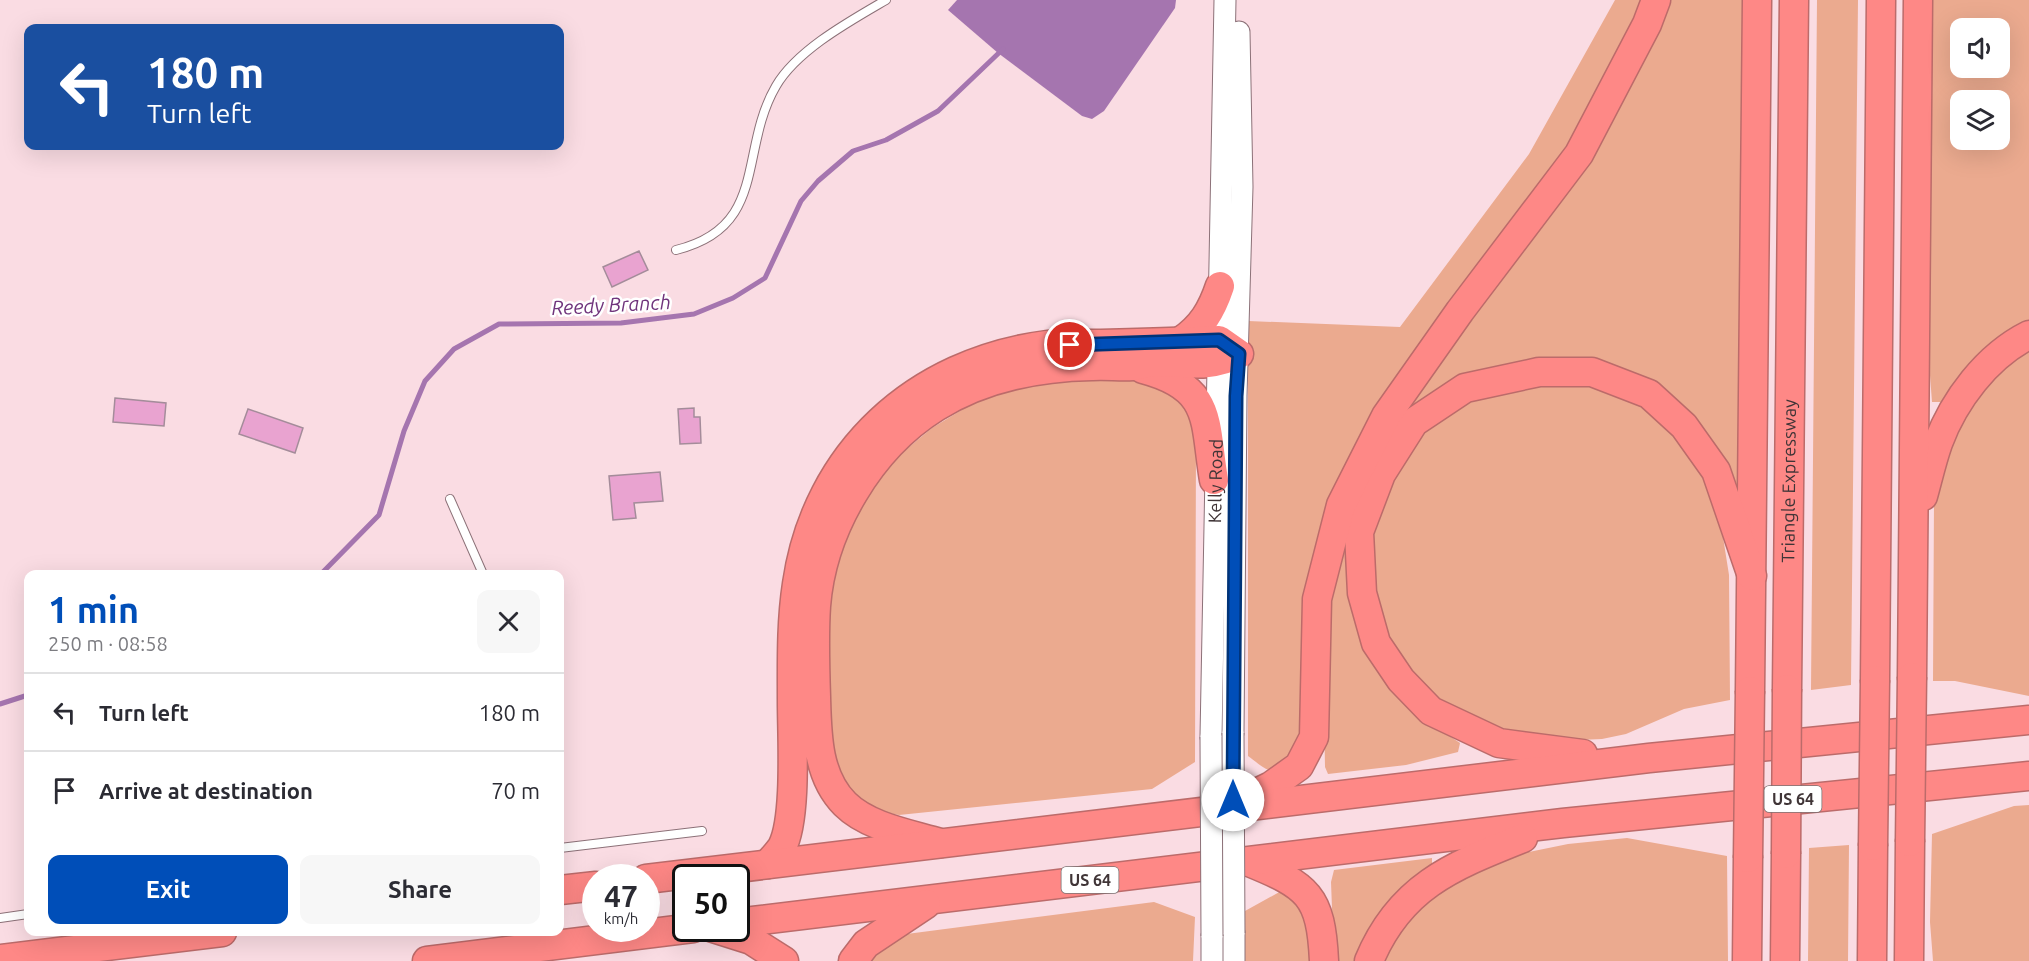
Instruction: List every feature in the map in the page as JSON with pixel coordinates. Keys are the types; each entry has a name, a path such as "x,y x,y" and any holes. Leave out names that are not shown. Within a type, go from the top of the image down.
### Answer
{"highway":[{"path":"1224,809 1271,786 1299,765 1309,747 1314,737 1317,599 1341,505 1386,416 1460,311 1578,154 1647,24 1656,0"},
{"path":"1748,961 1757,0"},
{"name":"Triangle Expressway","path":"1785,961 1794,0"},
{"path":"1872,961 1881,0"},
{"path":"1909,961 1918,0"},
{"path":"1181,341 1196,331 1207,317 1220,286"},
{"path":"1913,524 1938,443 1952,411 1970,386 1997,358 2029,336"},
{"path":"768,864 782,847 787,831 793,757 792,630 797,582 809,535 827,490 855,447 891,409 940,378 986,358 1047,345 1181,341 1226,353"},
{"path":"940,843 862,816 844,804 830,782 821,760 816,677 816,605 823,568 841,516 857,488 897,439 936,407 971,389 1006,377 1053,368 1132,366 1226,353"},
{"path":"1132,366 1176,381 1194,394 1205,415 1214,480"},
{"path":"1649,758 1553,752 1498,743 1431,711 1401,680 1376,643 1362,593 1359,532 1381,474 1414,422 1465,388 1539,372 1592,372 1649,394 1684,426 1716,471 1752,576"},
{"path":"660,877 1649,758 2029,720"},
{"name":"US 64","path":"750,921 1563,823 2027,776"},
{"path":"1370,961 1378,940 1409,897 1440,875 1483,854 1563,823"},
{"path":"1247,861 1288,878 1303,888 1317,910 1324,961"},
{"path":"564,890 582,888"},
{"path":"853,961 866,944 933,899"},
{"path":"427,961 672,931"},
{"path":"0,959 101,942 174,936"},
{"path":"750,940 784,961"}],"main road":[{"name":"Kelly Road","path":"1225,0 1220,286 1226,353 1236,396 1233,961"},
{"name":"Kelly Road","path":"1212,961 1211,737 1214,480 1242,187 1239,0"}],"lane":[{"path":"676,249 698,244 713,236 726,226 736,211 768,103 787,70 837,29 886,0"},
{"path":"450,499 481,570"},
{"path":"564,848 702,831"},
{"path":"0,918 24,915"}],"shaded area":[{"path":"957,0 1176,0 1175,8 1104,111 1092,119 1082,116 998,53 948,10"},
{"path":"1615,0 1644,0 1565,151 1368,425 1302,732 1287,763 1276,770 1266,769 1248,756 1248,321 1400,327 1529,154"},
{"path":"1667,0 1747,0 1743,487 1733,488 1703,433 1562,360 1500,366 1454,383 1402,424 1417,386"},
{"path":"1817,0 1858,0 1851,685 1811,690"},
{"path":"1928,0 2029,0 2029,324 1962,374 1942,402 1932,402 1925,309"},
{"path":"2029,347 2029,696 1955,681 1933,681 1934,501 1964,405"},
{"path":"1099,378 1139,380 1160,385 1193,409 1196,441 1195,762 1152,789 899,815 869,809 848,791 826,733 826,608 837,554 857,506 892,461 932,428 978,400 1026,386"},
{"path":"1561,380 1608,388 1645,408 1687,444 1706,477 1720,518 1729,575 1730,700 1684,709 1626,734 1602,739 1555,741 1509,736 1438,705 1384,640 1368,536 1376,501 1423,430 1460,402"},
{"path":"1339,547 1348,549 1410,710 1460,743 1458,752 1406,765 1328,774 1325,767 1323,644"},
{"path":"2029,805 2029,961 1933,961 1930,922 1932,834 2014,806"},
{"path":"1627,838 1727,856 1728,961 1378,961 1411,908 1500,858 1568,844"},
{"path":"1849,845 1848,961 1808,961 1809,848"},
{"path":"1432,858 1432,864 1425,870 1356,961 1334,961 1331,882 1334,870"},
{"path":"1283,890 1308,915 1315,961 1244,961 1245,911"},
{"path":"1154,902 1195,917 1193,961 869,961 874,953 899,935"}],"building":[{"path":"639,251 648,270 612,287 603,267"},
{"path":"115,398 166,403 164,426 113,422"},
{"path":"694,408 694,417 700,417 701,443 680,444 678,409"},
{"path":"248,409 303,428 295,453 239,434"},
{"path":"660,472 663,501 634,503 636,518 613,520 609,476"}],"waterway":[{"name":"Reedy Branch","path":"325,570 379,515 404,431 425,381 454,349 499,324 621,323 694,314 733,298 765,278 801,201 818,181 853,151 886,140 938,111 1003,49"},
{"name":"Reedy Branch","path":"0,704 24,696"}],"route":[{"path":"1070,345 1219,340 1239,354 1236,396 1233,800"}]}
